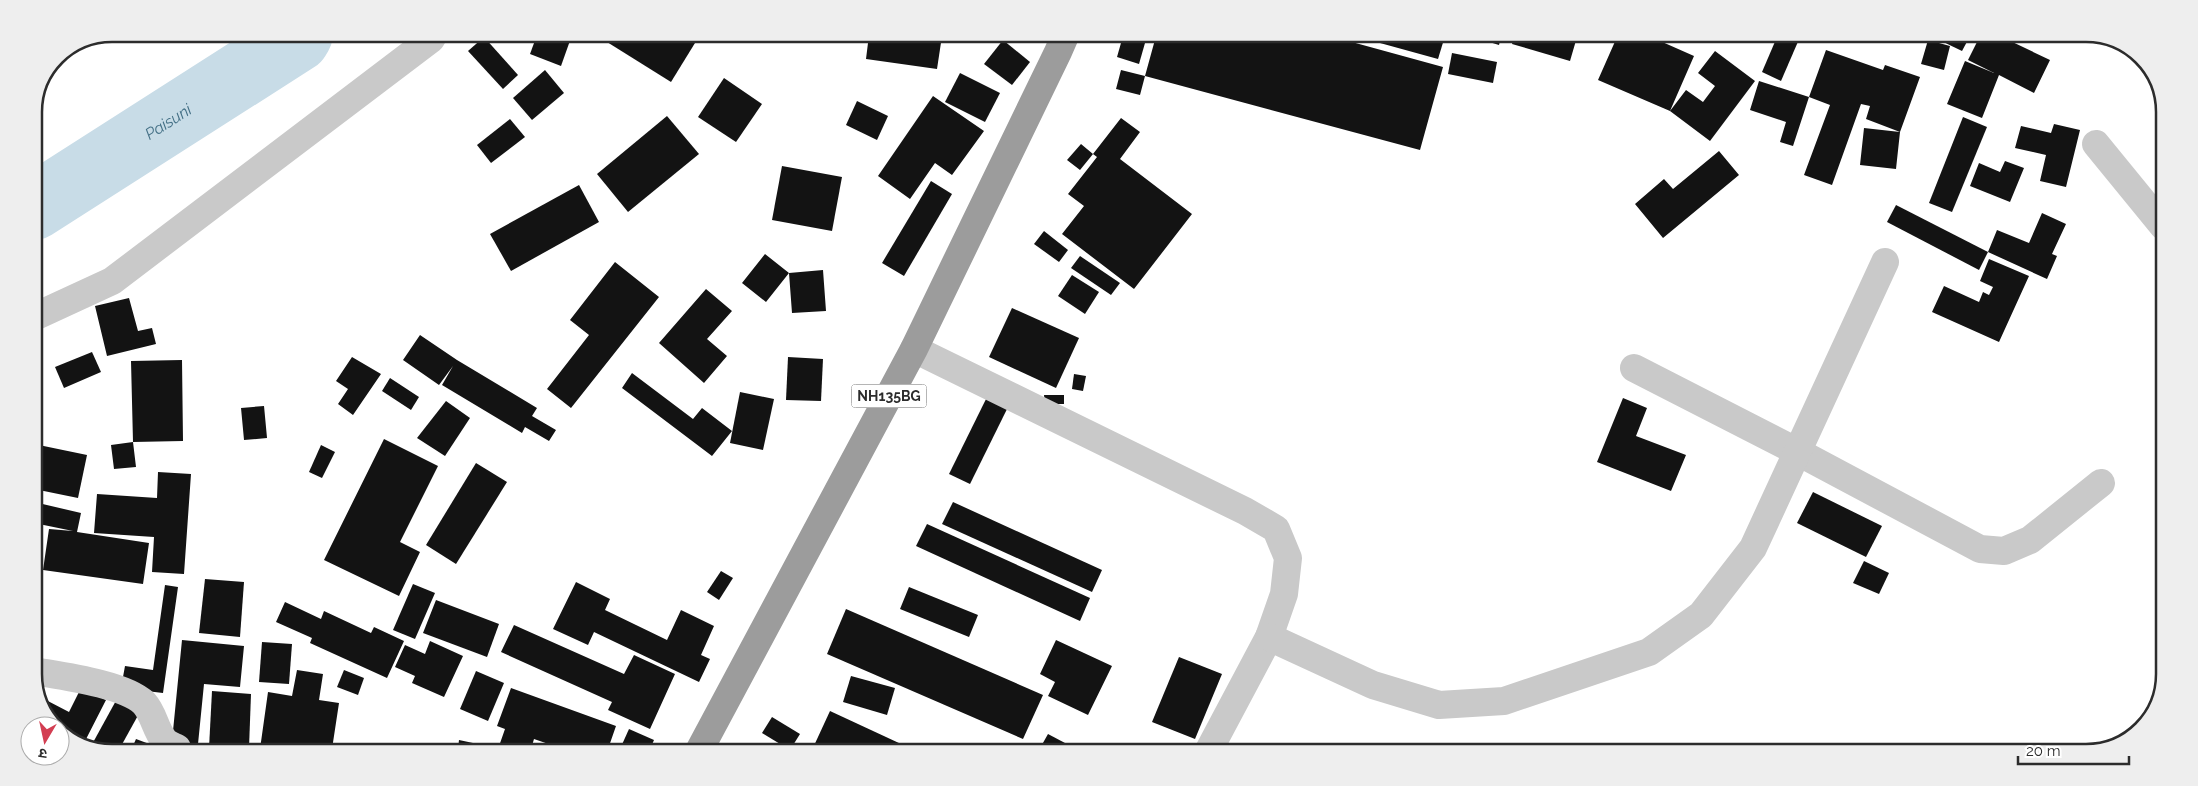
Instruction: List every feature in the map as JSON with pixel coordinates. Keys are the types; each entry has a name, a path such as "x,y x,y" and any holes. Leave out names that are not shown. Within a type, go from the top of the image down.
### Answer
{"highway":[{"name":"NH135BG","path":"703,744 914,350 1062,42"}],"street":[{"path":"42,313 112,281 427,42"},
{"path":"2096,144 2155,216"},
{"path":"1269,637 1373,685 1439,705 1504,701 1649,652 1701,614 1753,548 1885,262"},
{"path":"914,350 1245,511 1276,529 1288,558 1284,594 1269,637 1212,744"},
{"path":"1634,368 1798,452 1980,549 2004,551 2030,540 2101,483"},
{"path":"43,673 115,688 135,696 153,716 164,741 170,744"}],"building":[{"path":"478,42 488,42 518,75 503,89 468,51"},
{"path":"534,42 570,42 561,66 530,54"},
{"path":"607,42 694,42 695,43 671,82"},
{"path":"868,42 941,42 937,69 866,59"},
{"path":"1001,42 1005,42 1030,62 1012,85 984,64"},
{"path":"1121,42 1145,42 1139,64 1117,57"},
{"path":"1154,42 1352,42 1443,67 1420,150 1145,76"},
{"path":"1380,42 1443,42 1438,59"},
{"path":"1489,42 1500,42 1499,45"},
{"path":"1513,42 1576,42 1570,61 1512,44"},
{"path":"1615,42 1662,42 1694,56 1670,111 1598,80"},
{"path":"1775,42 1798,42 1781,81 1762,72"},
{"path":"1927,42 1950,46 1944,70 1921,64"},
{"path":"1943,42 1967,42 1962,51"},
{"path":"1977,42 2012,42 2050,60 2034,93 1999,75 1982,118 1947,104 1965,61 1994,73 1968,60"},
{"path":"1826,50 1883,70 1885,65 1920,77 1900,132 1866,119 1870,106 1861,104 1832,185 1804,175 1830,105 1809,97"},
{"path":"1715,51 1755,81 1710,141 1670,111 1686,90 1703,102 1715,86 1698,73"},
{"path":"1452,53 1497,62 1493,83 1448,74"},
{"path":"545,70 564,93 532,120 513,98"},
{"path":"1121,70 1145,76 1140,95 1116,89"},
{"path":"960,73 1000,93 985,122 945,102"},
{"path":"724,78 762,104 736,142 698,117"},
{"path":"1759,81 1809,97 1793,146 1780,142 1786,122 1750,110"},
{"path":"933,96 984,131 952,175 935,163 910,199 878,176"},
{"path":"857,101 888,116 877,140 846,125"},
{"path":"667,116 699,154 628,212 597,174"},
{"path":"1963,117 1987,127 1952,212 1929,203"},
{"path":"1121,118 1140,132 1120,159 1192,214 1134,289 1062,234 1084,206 1068,194 1097,157 1093,154"},
{"path":"510,119 525,137 491,163 477,145"},
{"path":"2054,124 2080,130 2066,187 2040,181 2046,155 2015,148 2021,126 2051,133"},
{"path":"1864,128 1900,132 1896,169 1860,165"},
{"path":"1081,144 1093,154 1080,170 1067,160"},
{"path":"1719,151 1739,175 1663,238 1635,204 1664,179 1673,189"},
{"path":"2005,161 2024,168 2010,202 1970,186 1979,163 2000,172"},
{"path":"782,166 842,177 832,231 772,220"},
{"path":"931,181 952,194 904,276 882,263"},
{"path":"579,185 599,222 511,271 490,234"},
{"path":"1896,205 1988,252 1979,270 1887,222"},
{"path":"2042,213 2066,224 2052,254 2057,256 2047,279 1988,252 1997,230 2029,243"},
{"path":"1044,231 1068,250 1059,262 1034,244"},
{"path":"765,254 789,273 766,302 742,283"},
{"path":"1080,256 1120,283 1111,295 1071,268"},
{"path":"1989,259 2029,276 1999,342 1932,312 1944,286 1979,302 1983,292 1989,295 1993,287 1980,281"},
{"path":"615,262 659,297 571,408 547,389 589,335 570,320"},
{"path":"823,270 826,311 792,313 789,273"},
{"path":"1072,275 1099,292 1085,314 1058,296"},
{"path":"706,289 732,311 707,339 727,356 704,383 659,343"},
{"path":"129,298 138,331 152,328 156,344 107,356 95,306"},
{"path":"1012,308 1079,338 1056,388 989,357"},
{"path":"420,335 457,360 537,408 532,416 556,430 549,441 525,427 522,433 442,385 453,366 439,385 403,360"},
{"path":"92,352 101,372 64,388 55,367"},
{"path":"352,357 381,374 353,415 338,404 348,389 336,381"},
{"path":"788,357 823,359 821,401 786,400"},
{"path":"182,360 183,441 133,442 131,361"},
{"path":"632,373 693,419 702,408 732,431 712,456 622,388"},
{"path":"1074,374 1086,376 1083,391 1072,389"},
{"path":"390,378 419,397 411,410 382,391"},
{"path":"740,392 774,399 763,450 730,443"},
{"path":"989,393 1010,403 970,484 949,474"},
{"path":"1044,395 1064,395 1064,404 1045,404"},
{"path":"1623,398 1647,408 1636,436 1686,455 1671,491 1597,462"},
{"path":"446,401 470,418 445,456 417,438"},
{"path":"264,406 267,438 244,440 241,408"},
{"path":"384,439 438,466 400,542 420,552 399,596 324,560"},
{"path":"133,442 136,467 114,469 111,445"},
{"path":"321,445 335,452 322,478 309,472"},
{"path":"43,446 87,455 78,498 43,491"},
{"path":"476,463 507,482 456,564 426,545"},
{"path":"158,472 191,474 184,574 152,572 154,537 94,533 97,494 157,498"},
{"path":"1813,492 1882,526 1866,557 1797,523"},
{"path":"953,502 1102,570 1092,592 942,524"},
{"path":"43,504 81,513 77,532 149,543 143,584 43,570 49,529 73,531 43,525"},
{"path":"927,524 1090,598 1080,621 916,546"},
{"path":"1864,561 1889,573 1879,594 1853,583"},
{"path":"721,571 733,578 719,600 707,592"},
{"path":"205,579 244,582 240,637 199,633"},
{"path":"576,582 610,599 605,610 667,640 681,610 714,626 701,655 710,659 699,682 594,632 588,645 553,629"},
{"path":"413,584 435,593 415,639 393,630"},
{"path":"165,585 178,587 163,693 121,688 125,666 153,670"},
{"path":"909,587 978,615 969,637 900,609"},
{"path":"436,600 499,624 487,657 423,633"},
{"path":"285,602 321,619 324,611 371,633 374,627 404,641 387,678 310,643 312,638 276,622"},
{"path":"846,609 1043,695 1023,739 827,654"},
{"path":"514,625 624,674 634,655 675,674 650,729 608,710 612,702 501,652"},
{"path":"182,640 244,646 240,687 204,684 198,744 172,741"},
{"path":"1056,640 1112,666 1088,715 1048,696 1055,682 1040,674"},
{"path":"430,641 463,656 444,697 412,683 415,676 395,667 405,645 425,654"},
{"path":"262,642 292,644 289,684 259,682"},
{"path":"1179,657 1222,674 1195,739 1152,722"},
{"path":"297,670 323,674 319,700 339,703 333,744 261,744 268,692 292,696"},
{"path":"344,670 364,678 358,695 337,687"},
{"path":"476,671 504,683 488,721 460,709"},
{"path":"851,676 895,688 887,715 843,702"},
{"path":"81,688 106,700 86,738 70,729 70,716 57,716 49,701 69,712"},
{"path":"511,688 616,726 610,744 548,744 534,739 532,744 500,744 505,729 497,726"},
{"path":"212,691 251,694 249,744 209,744"},
{"path":"118,697 141,710 122,744 94,741"},
{"path":"830,711 901,744 815,744"},
{"path":"772,717 800,734 794,744 780,744 762,733"},
{"path":"629,729 654,740 652,744 622,744"},
{"path":"1048,734 1065,743 1064,744 1042,744"},
{"path":"136,739 149,744 134,744"},
{"path":"459,740 478,744 459,744"}],"waterway":[{"name":"Paisuni","path":"42,202 292,42"}]}
